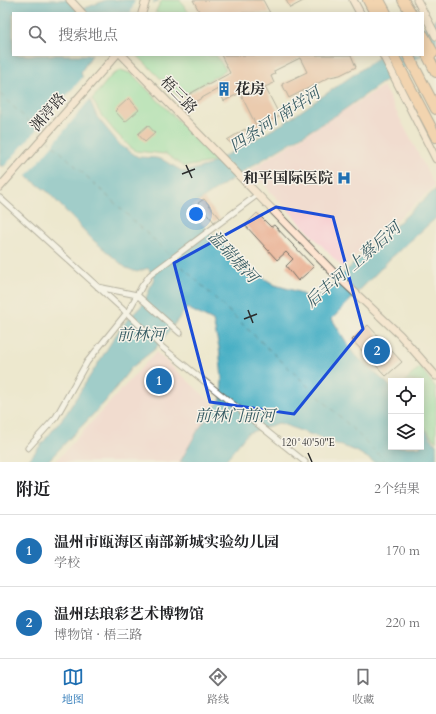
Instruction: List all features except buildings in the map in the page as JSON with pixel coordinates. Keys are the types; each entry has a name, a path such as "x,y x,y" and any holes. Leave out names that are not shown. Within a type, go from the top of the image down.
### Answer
{"highway":[{"path":"365,0 371,12"},
{"path":"368,0 374,12"},
{"path":"379,0 385,12"},
{"path":"399,0 405,12"},
{"path":"403,0 410,12"},
{"path":"424,38 435,66"},
{"path":"424,49 435,66"},
{"path":"394,56 436,138"},
{"path":"398,56 436,130"},
{"path":"409,56 436,109"}],"street":[{"path":"70,0 81,12"},
{"path":"142,12 146,0"},
{"path":"353,0 359,12"},
{"path":"417,0 423,12"},
{"path":"424,14 436,36"},
{"name":"渊渟路","path":"0,188 115,56"},
{"name":"梧三路","path":"123,56 258,195"},
{"path":"383,56 436,159"},
{"path":"28,448 56,417 87,362 128,314 137,295 150,275 258,195 364,303 400,335 436,376"},
{"path":"0,198 128,314 163,348 213,390 305,462"},
{"path":"98,287 137,295 180,333"}],"highlighted area":[{"path":"276,207 333,217 363,329 294,414 210,402 174,263"}],"shaded area":[{"name":"和平国际医院","path":"383,86 435,186 343,268 250,170"},
{"path":"156,352 219,409 180,462 55,462"}],"green space":[{"path":"163,0 180,0 188,12 156,12"},
{"path":"138,56 217,56 226,70 182,97 177,95"},
{"path":"121,70 132,74 218,161 184,167 166,154 136,151 130,147 101,115 92,99 111,76"},
{"path":"420,367 436,388 436,442 424,427 424,378 408,378"}],"water":[{"path":"0,0 68,0 78,11 106,0 159,0 141,12 12,12 12,56 91,56 81,72 86,91 97,117 120,145 138,157 163,160 186,172 209,165 284,123 381,56 421,56 338,114 247,169 192,206 200,222 244,266 275,285 299,292 310,300 325,292 357,260 436,189 436,218 391,258 332,319 353,353 388,384 388,450 424,450 424,428 436,445 436,462 374,462 356,451 279,423 248,433 224,462 180,462 198,430 221,399 222,379 219,347 213,321 187,308 155,349 131,368 105,402 47,462 27,462 66,414 121,327 144,303 154,278 148,268 137,272 126,268 93,240 48,192 12,166 0,166"},
{"path":"436,19 436,45 424,53 424,27"}],"pier":[{"path":"135,0 154,0 152,7 145,12 131,12"},
{"path":"84,76 91,98 25,178 11,168 3,168"}],"ferry route":[{"path":"0,94 42,134"},
{"path":"47,139 171,256"},
{"path":"175,260 386,462"}],"place":[{"name":"花房","path":"224,89"},
{"name":"和平国际医院","path":"344,178"},
{"name":"温州珐琅彩艺术博物馆","path":"377,351"},
{"name":"温州市瓯海区南部新城实验幼儿园","path":"159,381"}],"water label":[{"name":"四条河/南垟河","path":"275,120"},
{"name":"温瑞塘河","path":"233,257"},
{"name":"后丰河/上蔡后河","path":"353,265"},
{"name":"前林河","path":"141,335"},
{"name":"前林门前河","path":"235,416"}]}
